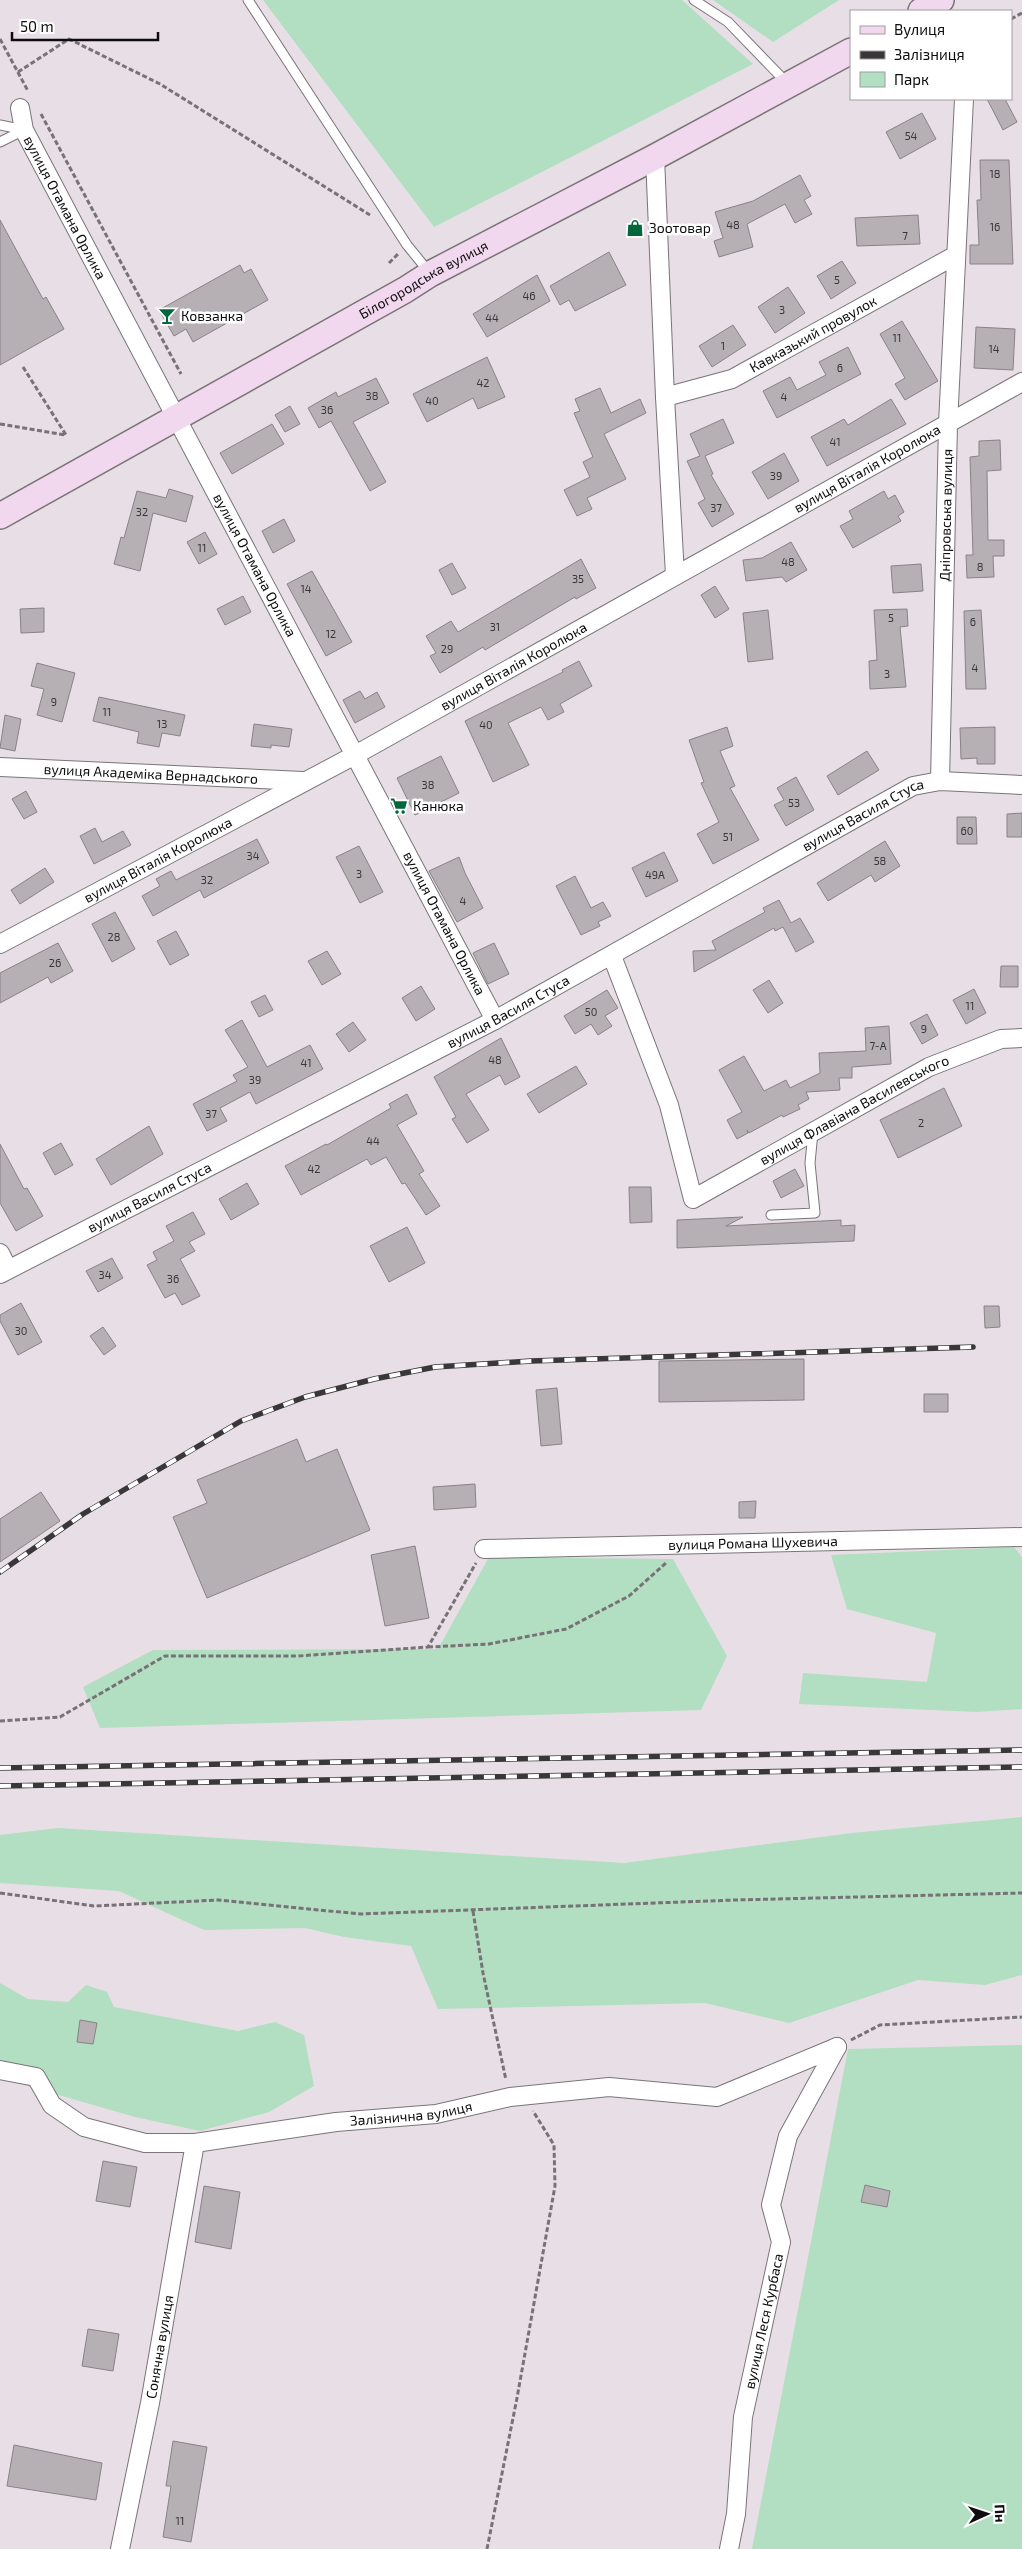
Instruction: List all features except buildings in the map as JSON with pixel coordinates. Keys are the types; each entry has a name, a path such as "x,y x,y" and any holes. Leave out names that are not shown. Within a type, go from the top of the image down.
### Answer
{"street":[{"path":"923,10 941,0"},
{"name":"Білогородська вулиця","path":"0,516 406,290 430,274 656,157 850,52"},
{"name":"Дніпровська вулиця","path":"940,781 948,424 964,100"},
{"name":"вулиця Отамана Орлика","path":"26,104 24,130 357,754 495,1020"},
{"path":"656,157 665,397 676,575"},
{"name":"Кавказький провулок","path":"665,397 732,379 956,256"},
{"name":"вулиця Віталія Королюка","path":"0,944 357,754 1022,382"},
{"name":"вулиця Академіка Вернадського","path":"0,767 303,782"},
{"name":"вулиця Василя Стуса","path":"4,1272 495,1020 913,786 925,782 940,781 1022,785"},
{"name":"вулиця Флавіана Василевського","path":"612,956 669,1104 693,1199 929,1067 1001,1038 1022,1038"},
{"path":"0,1253 4,1272"},
{"name":"вулиця Романа Шухевича","path":"484,1549 1022,1537"},
{"name":"Залізнична вулиця","path":"0,2070 36,2077 52,2104 84,2127 146,2143 195,2143 336,2122 436,2114 517,2097 609,2087 717,2097 837,2047"},
{"name":"вулиця Леся Курбаса","path":"729,2549 736,2514 743,2417 781,2242 771,2205 788,2136 837,2047"},
{"name":"Сонячна вулиця","path":"120,2549 150,2403 195,2143"}],"lane":[{"path":"248,0 399,233 430,274"},
{"path":"694,0 728,22 789,85"},
{"path":"0,125 24,130"},
{"path":"0,142 24,130"},
{"path":"770,1214 815,1213 810,1164 813,1131"}],"path":[{"path":"0,39 18,72 26,104"},
{"path":"18,72 70,39 160,84 399,233"},
{"path":"37,108 182,374"},
{"path":"0,424 66,435 23,367"},
{"path":"0,1721 60,1717 165,1656 298,1656 489,1644 566,1629 629,1596 688,1545"},
{"path":"428,1647 484,1549"},
{"path":"0,1893 94,1906 218,1900 360,1914 735,1900 1022,1893"},
{"path":"473,1911 482,1973 517,2097 554,2145 555,2186 517,2398 487,2549"},
{"path":"837,2047 880,2025 1022,2017"}],"green space":[{"path":"263,0 682,0 753,64 434,227"},
{"path":"713,0 839,0 773,42"},
{"path":"1014,1547 1022,1557 1022,1709 976,1712 799,1704 803,1673 927,1682 936,1633 847,1609 831,1555"},
{"path":"489,1557 673,1559 727,1656 701,1710 100,1728 83,1687 153,1650 438,1649"},
{"path":"1022,1817 1022,1975 985,1985 918,1980 789,2023 705,2003 438,2009 411,1946 344,1937 305,1928 204,1930 119,1891 0,1883 0,1835 58,1828 624,1863 852,1833"},
{"path":"0,1983 28,1999 68,2002 86,1985 107,1992 114,2007 238,2031 275,2022 304,2035 314,2086 269,2112 200,2131 135,2117 0,2078"},
{"path":"1022,2045 1022,2549 752,2549 848,2049"}],"railway":[{"path":"0,1572 83,1514 241,1421 305,1397 374,1379 435,1367 531,1361 973,1347"},
{"path":"0,1768 1022,1750"},
{"path":"0,1786 1022,1767"}],"place":[{"name":"Зоотовар","path":"635,228"},
{"name":"Ковзанка","path":"167,316"},
{"name":"Канюка","path":"399,806"}]}
